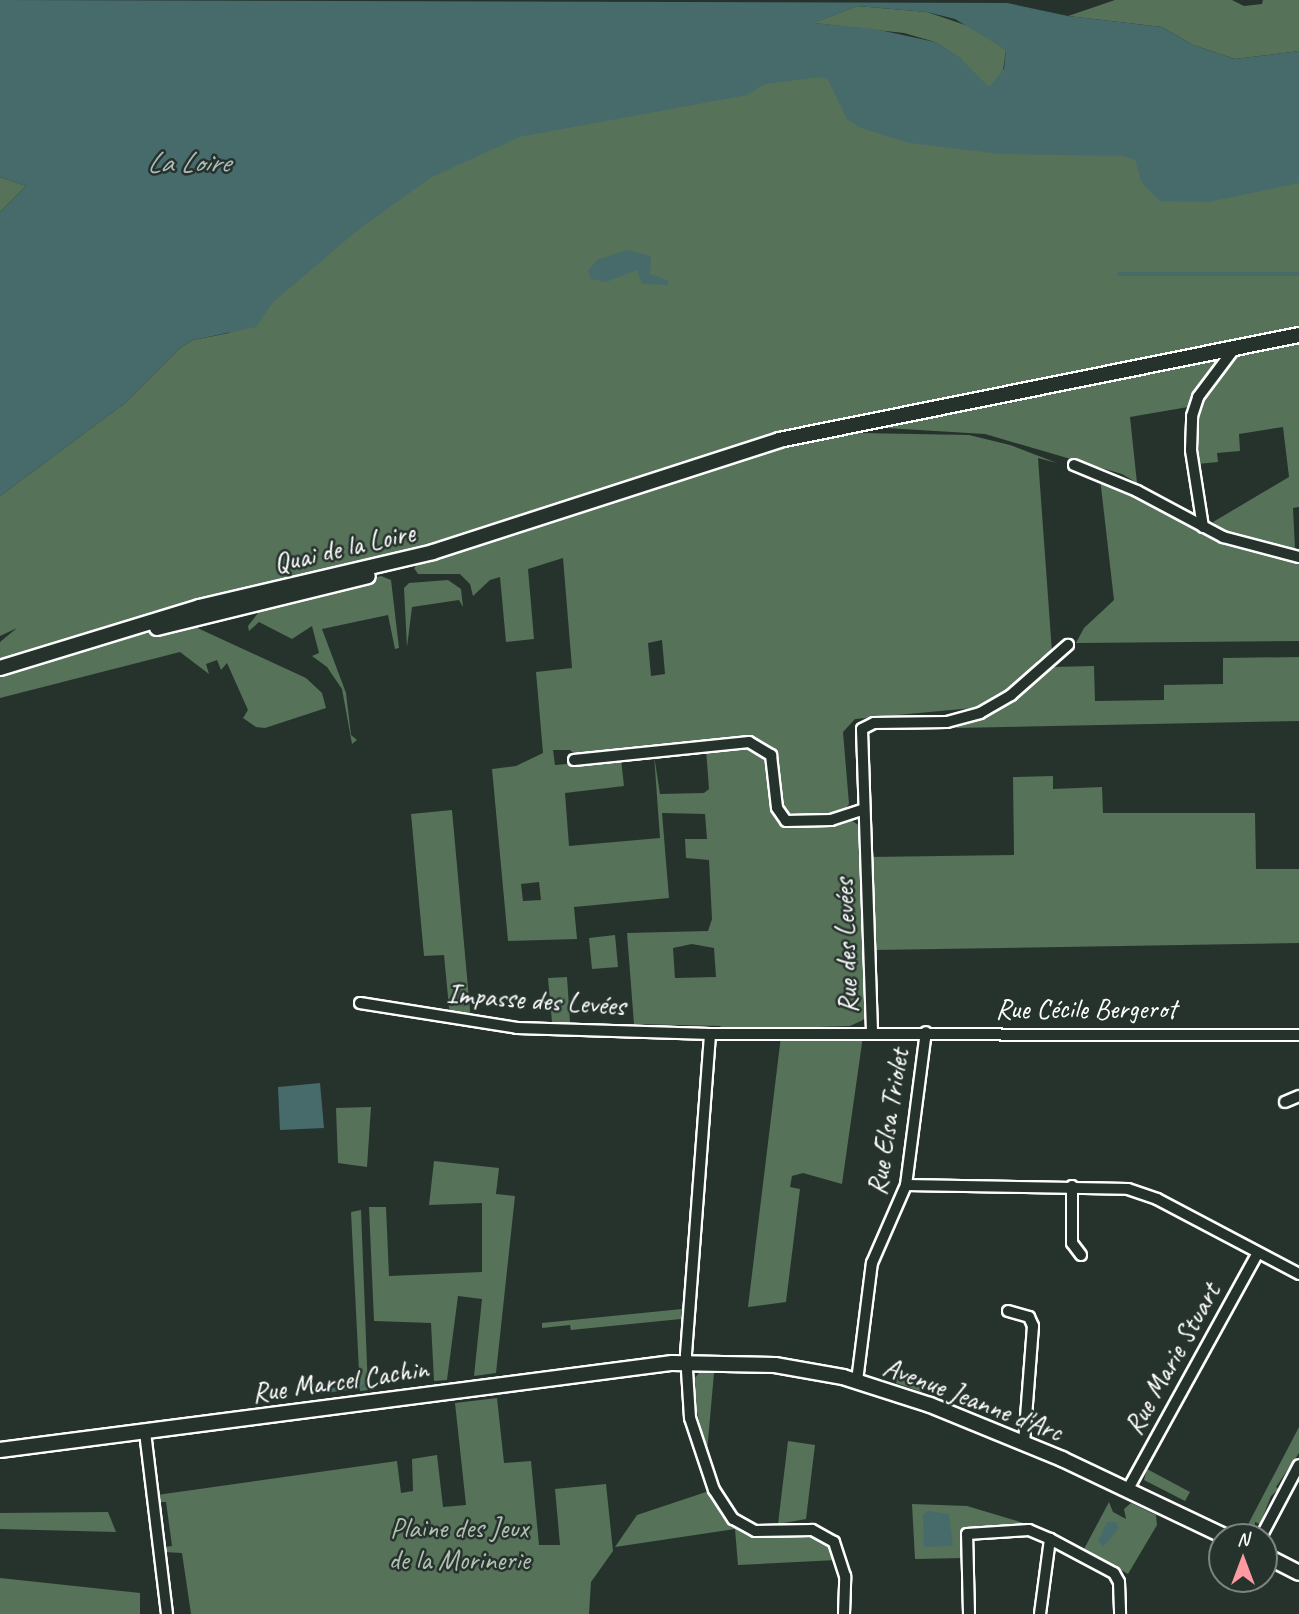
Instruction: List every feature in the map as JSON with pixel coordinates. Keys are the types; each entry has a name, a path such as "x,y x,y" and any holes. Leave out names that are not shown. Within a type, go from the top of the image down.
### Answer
{"main road":[{"name":"Quai de la Loire","path":"0,668 199,607 433,552 779,440 1038,391 1299,335"},
{"name":"Avenue Jeanne d'Arc","path":"686,1362 775,1365 857,1381 1024,1443 1208,1528"},
{"name":"Rue Marcel Cachin","path":"0,1450 686,1362"},
{"path":"1278,1562 1299,1573"}],"street":[{"path":"1203,527 1191,450 1192,416 1198,397 1235,348"},
{"path":"1074,466 1112,479 1233,541 1299,557"},
{"name":"Rue des Levées","path":"710,1034 872,1031 860,738 864,727 882,722 947,722 980,713 1012,695 1068,645"},
{"path":"574,760 749,742 771,755 776,808 786,821 831,820 862,810"},
{"name":"Impasse des Levées","path":"360,1003 517,1028 710,1034"},
{"name":"Rue Cécile Bergerot","path":"872,1031 1299,1035"},
{"name":"Rue Elsa Triolet","path":"857,1381 872,1263 906,1185 926,1031"},
{"path":"710,1034 686,1362 690,1418 713,1490 725,1511 755,1531 812,1530 834,1542 845,1576 844,1614"},
{"path":"1285,1102 1299,1096"},
{"path":"906,1185 1112,1187 1144,1194 1299,1274"},
{"path":"1072,1186 1072,1242 1081,1255"},
{"name":"Rue Marie Stuart","path":"1128,1489 1258,1252"},
{"path":"1008,1311 1029,1317 1032,1326 1024,1443"},
{"path":"145,1432 167,1614"},
{"path":"1268,1523 1299,1465"},
{"path":"969,1614 967,1534 1029,1530 1114,1573 1119,1582 1120,1614"},
{"path":"1040,1614 1050,1539"}],"green space":[{"path":"1115,0 1232,0 1244,6 1262,4 1263,0 1299,0 1299,51 1235,59 1193,45 1162,27 1068,16"},
{"path":"857,6 927,12 977,29 1006,50 1003,71 1299,138 1299,330 721,452 487,532 0,662 0,642 17,628 0,636 0,496 125,403 180,348 193,340 229,333 324,248 626,41 961,59 935,42 904,33 813,23"},
{"path":"0,177 26,186 0,212"},
{"path":"1299,342 1299,507 1293,508 1295,549 1230,535 1213,522 1289,477 1283,427 1239,434 1240,451 1217,453 1218,462 1197,464 1195,444 1205,387 1231,356"},
{"path":"1213,358 1217,363 1188,407 1130,417 1137,483 1122,474 985,434 869,427 1006,404"},
{"path":"858,433 969,435 1010,445 1057,463 1038,458 1052,652 1039,659 1022,682 983,707 855,719 843,732 849,804 841,814 807,820 782,815 774,754 765,744 732,737 577,756 570,750 553,750 555,765 621,759 624,786 565,793 569,846 660,838 654,755 660,794 704,793 709,789 706,749 741,745 753,748 768,765 771,805 780,823 789,827 849,819 860,826 868,1012 863,1020 850,1026 725,1030 720,1026 634,1024 627,933 708,931 712,919 709,860 686,858 685,839 707,839 705,814 662,813 669,898 574,907 577,939 508,941 492,769 516,766 543,753 536,672 572,668 563,558 528,569 534,639 506,642 500,577 490,580 473,596 470,584 460,574 418,574 414,568 420,562 516,535 762,452","holes":["662,640 665,674 651,676 648,643","539,882 541,900 523,901 521,884","692,944 714,948 716,977 675,978 673,948"]},
{"path":"1100,478 1228,543 1299,561 1299,641 1076,643 1084,628 1114,600"},
{"path":"381,576 391,580 399,648 395,649 388,615 322,629 346,693 351,735 357,740 352,744 342,689 327,667 312,656 319,653 312,626 292,639 259,622 249,631 248,626 262,608"},
{"path":"448,580 461,589 463,607 459,600 412,607 407,647 404,588 409,583"},
{"path":"191,625 306,678 322,693 326,708 265,728 256,727 243,718 248,710 227,663 221,670 217,660 206,664 209,674 180,652 0,698 0,675 133,636"},
{"path":"1299,657 1299,721 955,728 988,713 1052,667 1094,666 1095,701 1164,700 1164,685 1223,684 1223,658"},
{"path":"1053,776 1053,789 1102,787 1103,813 1255,813 1256,869 1299,869 1299,943 874,950 869,857 1014,855 1013,777"},
{"path":"452,810 471,1021 450,1018 444,955 424,956 411,814"},
{"path":"615,935 618,967 592,969 589,938"},
{"path":"567,977 570,1022 552,1022 548,978"},
{"path":"781,1036 863,1036 842,1184 803,1173 792,1176 790,1187 800,1189 786,1302 748,1307"},
{"path":"371,1107 367,1167 338,1163 336,1108"},
{"path":"434,1161 499,1168 496,1194 515,1196 496,1373 474,1376 482,1299 458,1296 447,1380 434,1381 431,1323 374,1321 369,1207 386,1207 389,1276 482,1272 482,1203 429,1205"},
{"path":"361,1210 368,1390 360,1391 351,1212"},
{"path":"682,1309 681,1319 571,1330 570,1325 542,1328 542,1323"},
{"path":"699,1373 714,1373 707,1452 696,1408 695,1378"},
{"path":"898,1374 924,1377 922,1392 896,1383"},
{"name":"Plaine des Jeux de la Morinerie","path":"497,1398 504,1463 531,1461 539,1545 560,1545 555,1489 606,1484 613,1551 591,1582 589,1614 191,1614 182,1553 164,1552 164,1547 172,1546 166,1502 158,1502 157,1495 397,1461 401,1493 413,1491 412,1459 437,1455 443,1507 466,1505 455,1403"},
{"path":"1299,1427 1299,1453 1276,1487 1279,1489 1271,1496 1260,1523 1249,1523"},
{"path":"788,1441 815,1445 806,1519 778,1524"},
{"path":"1147,1469 1190,1492 1185,1501 1144,1480"},
{"path":"709,1491 721,1515 740,1531 765,1537 803,1531 830,1543 837,1560 738,1565 735,1529 615,1547 637,1515"},
{"path":"1109,1502 1113,1512 1126,1519 1124,1509 1131,1503 1156,1515 1157,1525 1128,1574 1084,1549"},
{"path":"912,1504 967,1506 1037,1527 962,1528 963,1558 915,1559"},
{"path":"108,1512 116,1532 0,1529 0,1513"},
{"path":"0,1578 140,1593 140,1614 0,1614"}],"water":[{"name":"La Loire","path":"0,0 1007,3 1068,16 1162,27 1193,45 1235,59 1299,51 1299,183 1209,202 1160,201 1142,183 1135,160 1124,156 1000,154 909,143 861,128 847,119 828,80 821,77 765,84 747,95 519,137 430,178 358,230 272,303 256,327 193,340 180,348 125,403 0,496 0,212 26,186 0,177","holes":["857,6 927,12 955,19 1006,50 1004,69 989,87 959,57 935,42 875,29 814,23"]},
{"path":"627,250 651,256 650,274 667,280 668,285 642,284 637,270 606,282 591,279 588,271 597,260"},
{"path":"320,1083 324,1128 280,1130 278,1087"},
{"path":"928,1511 949,1514 953,1546 924,1547 923,1515"},
{"path":"1107,1522 1116,1522 1119,1528 1103,1547 1098,1541"}],"waterway":[{"path":"1119,274 1299,274"},
{"path":"316,1392 365,1386"}]}
